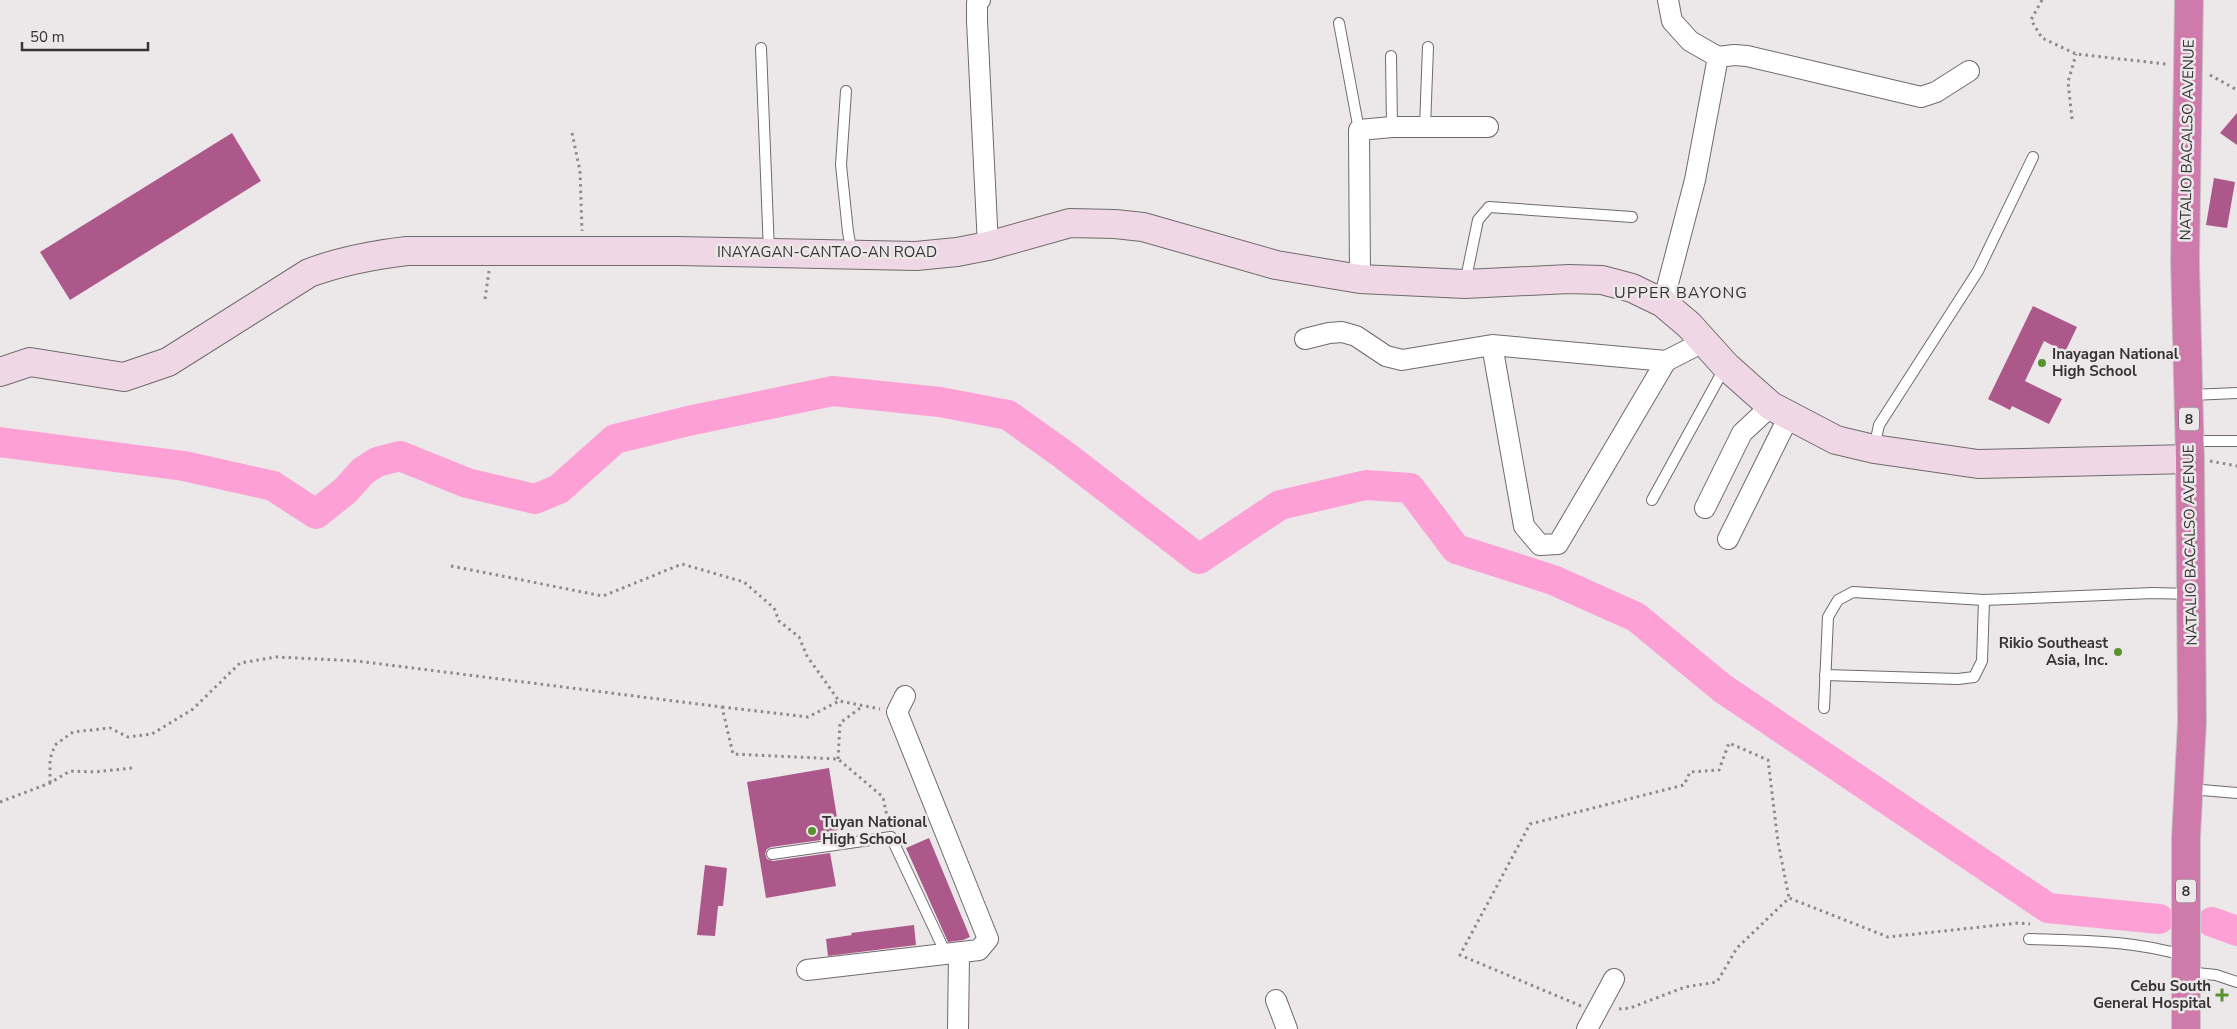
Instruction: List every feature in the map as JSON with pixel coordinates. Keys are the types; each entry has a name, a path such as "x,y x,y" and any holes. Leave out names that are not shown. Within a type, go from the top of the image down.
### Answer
{"highway":[{"name":"NATALIO BACALSO AVENUE","path":"2186,1029 2188,789 2192,722 2190,450 2185,260 2189,0"}],"street":[{"path":"980,0 977,3 977,21 988,246"},
{"path":"1668,0 1672,21 1690,41 1718,58 1734,54 1747,56 1921,96 1936,92 1969,71"},
{"path":"1663,303 1695,180 1718,58"},
{"path":"1360,279 1359,130 1392,127 1488,127"},
{"name":"INAYAGAN-CANTAO-AN ROAD","path":"0,372 30,362 124,376 131,374 168,362 309,273 332,264 369,255 407,251 582,250 916,256 957,252 988,246 1070,223 1115,224 1143,227 1276,265 1360,279 1465,284 1569,279 1602,280 1632,288 1663,303 1705,341 1726,366 1780,411 1836,440 1874,448 1978,464 2190,450"},
{"path":"1305,339 1342,332 1356,336 1386,356 1402,360 1492,345 1666,360 1705,341"},
{"path":"1492,345 1524,526 1540,545 1558,544 1666,360"},
{"path":"1705,508 1742,432 1780,411"},
{"path":"1728,539 1780,411"},
{"path":"807,970 980,950 988,939 901,704"},
{"path":"952,954 958,1029"},
{"path":"1591,1020 1614,979"},
{"path":"1276,1000 1286,1029"}],"lane":[{"path":"1339,23 1359,130"},
{"path":"761,48 769,253"},
{"path":"1425,127 1428,48"},
{"path":"1391,56 1392,127"},
{"path":"846,91 841,165 852,255"},
{"path":"1874,448 1879,425 1978,271 2033,157"},
{"path":"1465,284 1478,220 1482,212 1489,207 1632,217"},
{"path":"1652,500 1726,366"},
{"path":"2188,395 2237,393"},
{"path":"2190,450 2237,441"},
{"path":"1824,708 1828,617 1838,600 1853,592 1984,600 2153,592 2191,594"},
{"path":"1825,675 1958,679 1974,677 1982,662 1984,600"},
{"path":"2188,789 2237,793"},
{"path":"772,854 891,837 952,954"},
{"path":"2029,939 2110,942 2164,950 2186,964 2237,982"}],"path":[{"path":"2042,0 2030,20 2042,38 2076,54 2212,74 2237,90"},
{"path":"2072,119 2068,82 2076,54"},
{"path":"572,133 580,171 582,250"},
{"path":"451,566 603,596 682,564 744,582 774,608 779,621 800,637 808,656 839,701"},
{"path":"50,783 50,758 55,745 73,732 110,728 128,737 152,734 193,709 240,663 276,657 357,661 539,683 568,689 594,690 808,717 839,701 864,705 901,704"},
{"path":"838,759 840,723 864,705"},
{"path":"722,707 734,754 838,759 883,797 891,837"},
{"path":"1729,743 1768,760 1778,842 1789,898 1737,948 1717,982 1685,987 1630,1008 1591,1020 1460,955 1530,824 1684,785 1690,772 1719,770 1729,743"},
{"path":"0,802 50,783 70,772 94,772 133,768"},
{"path":"1789,898 1888,937 2018,923 2036,925"}],"building":[{"path":"2237,113 2237,145 2220,133"},
{"path":"232,133 261,181 70,300 40,252"},
{"path":"2214,178 2235,182 2227,228 2206,225"},
{"path":"2033,306 2077,327 2065,352 2044,341 2025,381 2062,399 2049,424 2012,406 2010,410 1988,399"},
{"path":"829,768 839,830 827,832 828,839 771,847 767,849 765,854 767,859 773,861 830,853 836,886 766,898 747,782"},
{"path":"929,838 970,937 963,940 948,942 906,848"},
{"path":"705,865 727,868 723,906 718,906 715,936 697,935"},
{"path":"914,925 916,945 828,956 826,939 852,935 851,933"}],"waterway":[{"path":"0,442 184,466 273,486 316,514 345,491 363,471 377,462 400,456 467,483 535,499 559,489 615,439 688,421 833,391 940,402 1008,415 1064,455 1199,559 1280,505 1366,485 1410,488 1456,549 1553,580 1636,617 1722,688 2048,908 2159,919"},
{"path":"2212,922 2237,931"}],"place":[{"name":"Inayagan National High School","path":"2042,363"},
{"name":"Rikio Southeast Asia, Inc.","path":"2118,652"},
{"name":"Tuyan National High School","path":"812,831"},
{"name":"Cebu South General Hospital","path":"2222,995"}],"district":[{"name":"UPPER BAYONG","path":"1681,293"}]}
